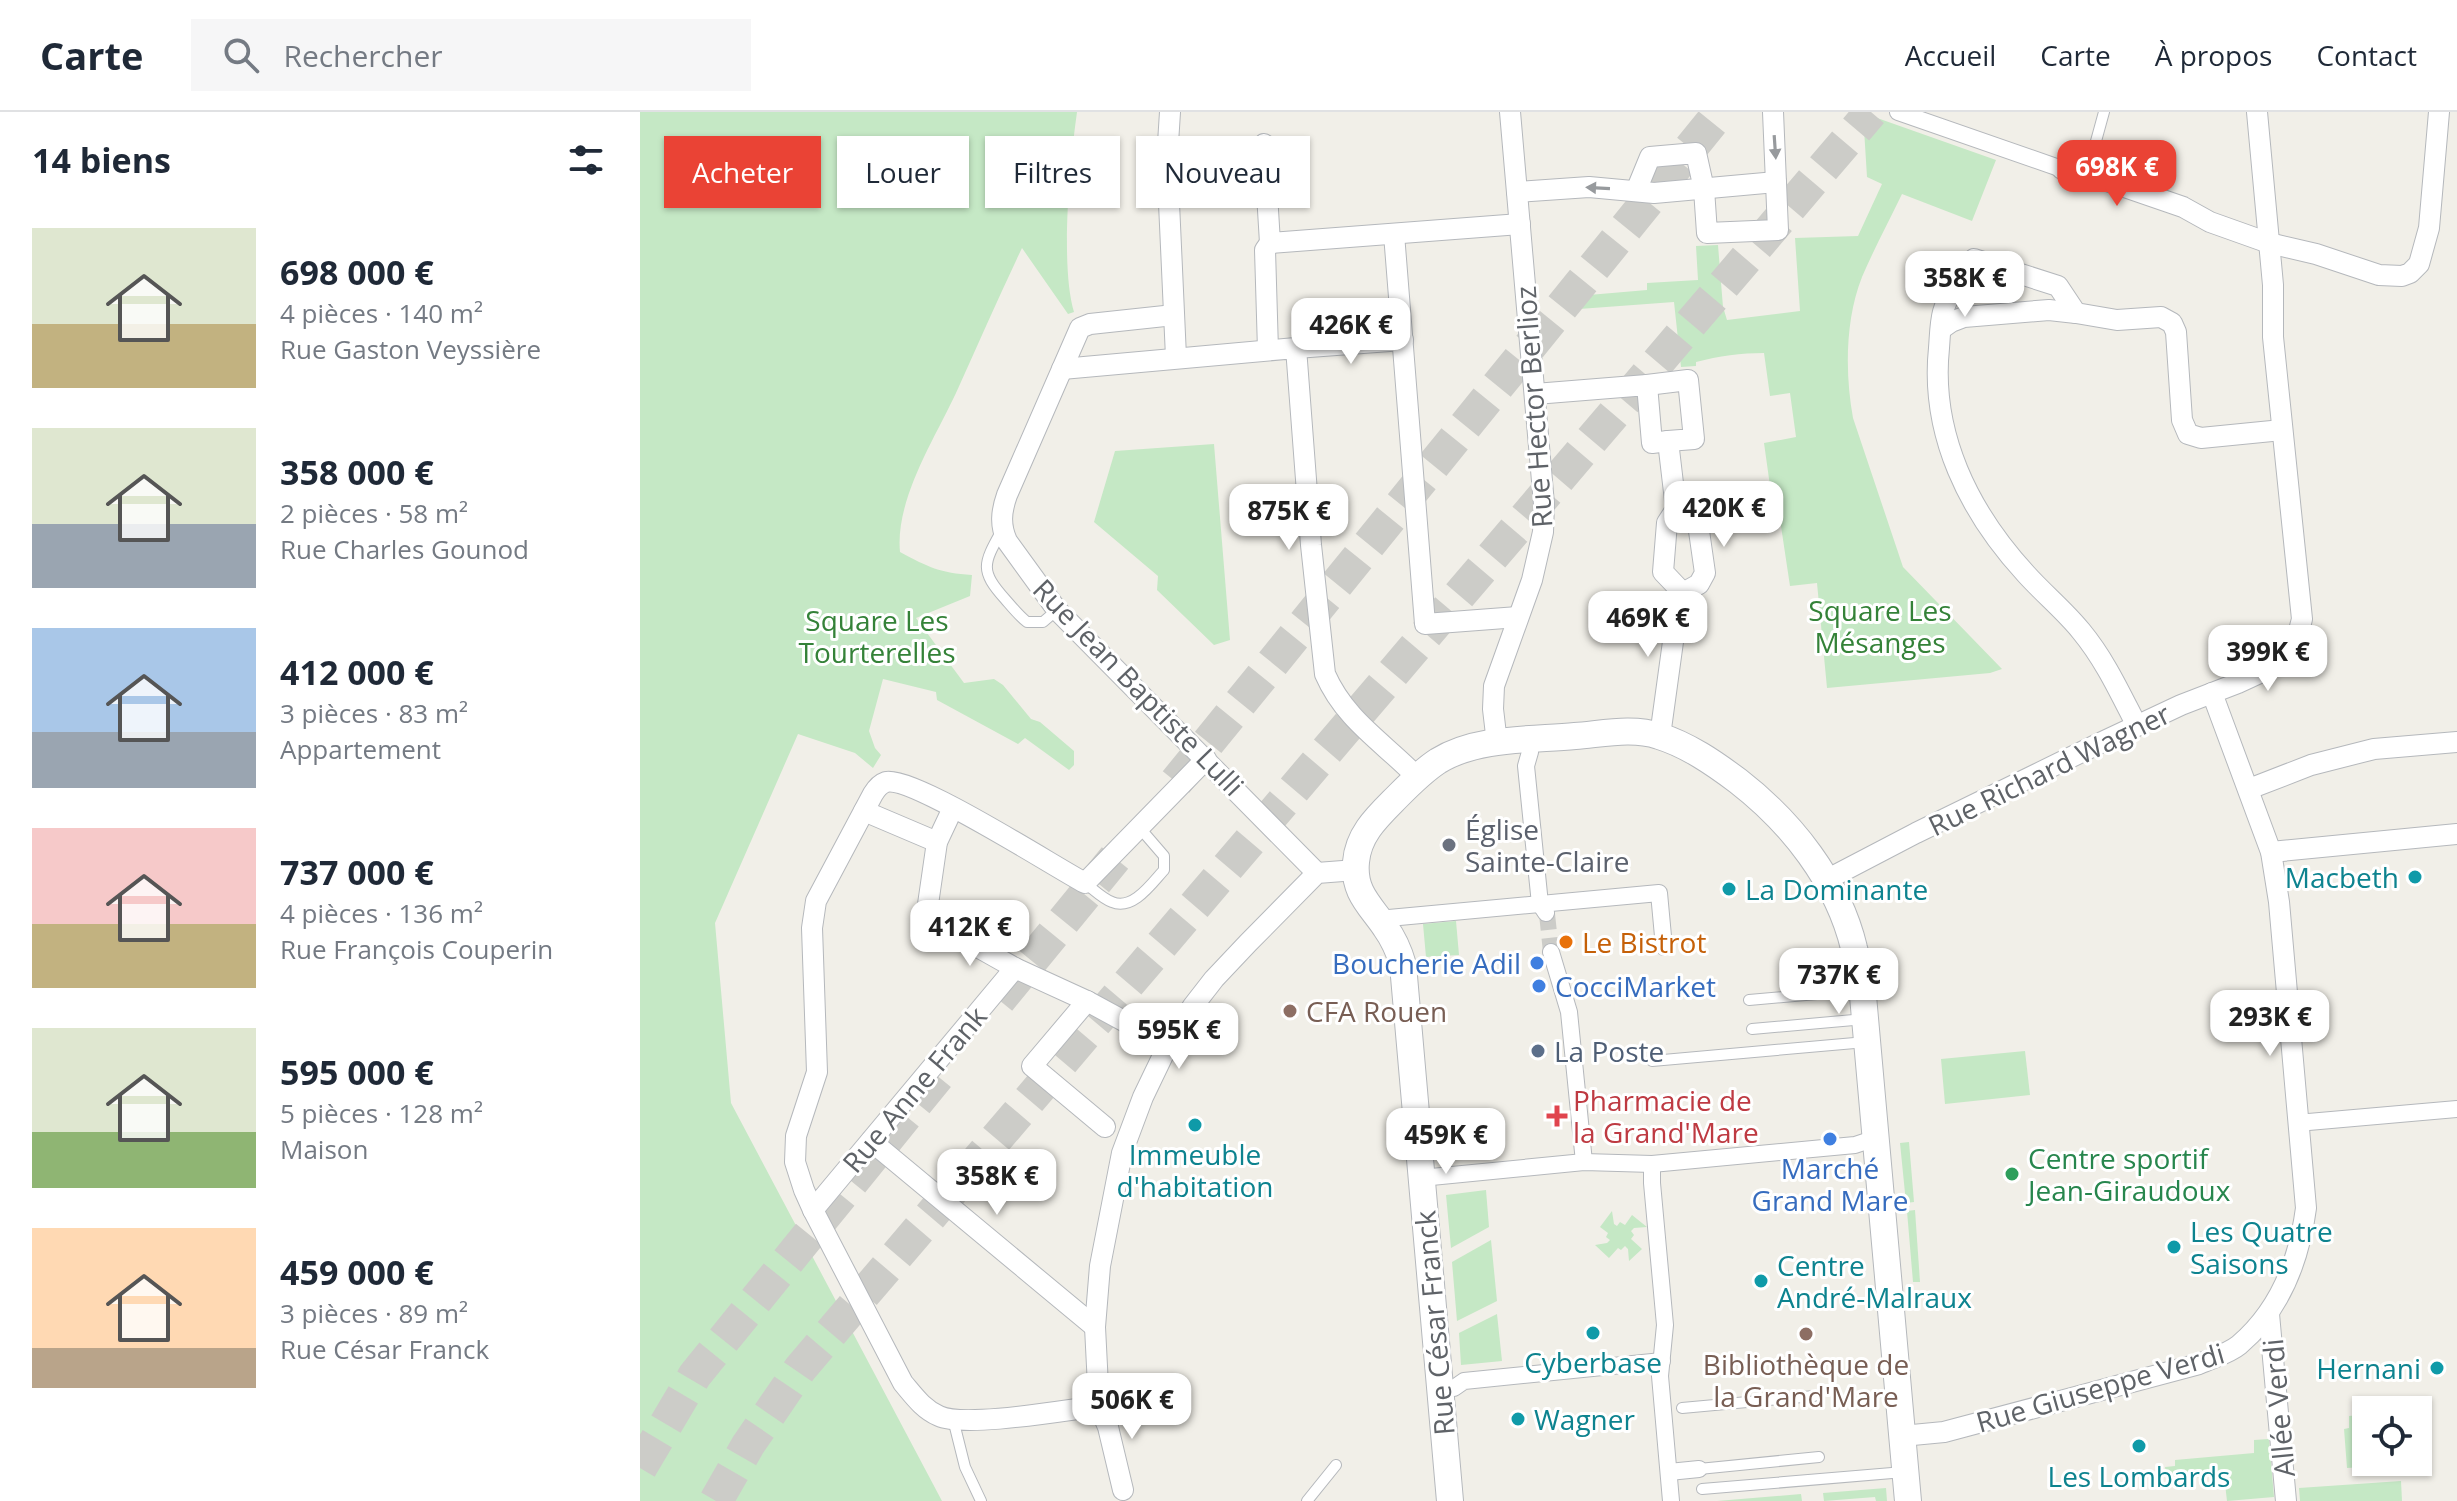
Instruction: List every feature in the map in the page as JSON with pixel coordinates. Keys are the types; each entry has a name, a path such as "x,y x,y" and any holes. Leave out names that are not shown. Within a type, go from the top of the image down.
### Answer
{"street":[{"path":"1170,112 1167,159 1176,357"},
{"name":"Rue Hector Berlioz","path":"1497,743 1494,686 1532,580 1543,532 1544,504 1510,112"},
{"path":"1636,191 1650,157 1696,153 1704,189 1707,233 1778,230 1773,112"},
{"path":"1898,112 2183,207 2210,222 2269,243 2316,254 2385,277 2410,273 2422,258 2429,228 2439,112"},
{"name":"Rue Richard Wagner","path":"1826,880 2181,705 2277,665 2296,642 2302,619 2273,337 2273,285 2257,112"},
{"path":"1517,192 1589,187 1654,193 1776,182"},
{"path":"1268,208 1270,243 1265,250 1268,350"},
{"path":"1270,243 1520,224"},
{"path":"1394,234 1425,624 1518,617"},
{"path":"2076,313 2058,286 1974,259 1943,311 1938,363 1942,426 1970,499 2025,573 2081,631 2109,670 2137,726"},
{"path":"1941,329 1964,317 2049,310 2117,320 2161,317 2172,323 2176,332 2182,420 2188,434 2201,438 2282,430"},
{"path":"1002,530 1002,509 1007,495 1077,332 1083,325 1174,315"},
{"path":"1062,369 1403,340"},
{"path":"1296,348 1310,533 1325,674 1332,691 1348,714 1417,777"},
{"path":"1535,394 1688,380 1694,439 1652,443 1647,385"},
{"path":"1668,441 1676,509 1667,523 1663,572 1683,593"},
{"path":"1660,736 1676,620 1683,593 1699,584 1705,573 1698,524 1690,515 1676,509"},
{"name":"Rue Jean Baptiste Lulli","path":"1002,530 1057,610 1317,873"},
{"name":"Rue Giuseppe Verdi","path":"1902,1436 1944,1432 2199,1364 2237,1347 2269,1314 2290,1273 2302,1236 2306,1208 2279,902 2271,852 2212,693"},
{"path":"1123,1496 1108,1427 1099,1406 1095,1327 1100,1266 1122,1153 1143,1097 1168,1045 1214,979 1317,873 1356,870 1358,851 1366,831 1417,777 1440,760 1458,752 1497,743 1627,732 1660,736 1717,764 1754,794 1788,826 1826,880 1854,945 1866,1030 1908,1501"},
{"path":"2249,789 2311,765 2374,749 2457,742"},
{"path":"1530,752 1526,766 1544,909"},
{"path":"1099,1406 969,1421 941,1418 922,1406 903,1383 813,1210 795,1162 796,1136 817,1072 812,928 816,901 876,790 886,782 900,783 953,808 1085,883 1206,759"},
{"path":"953,808 937,842 926,918 1015,968 1087,1001 1168,1045"},
{"path":"864,811 937,842"},
{"path":"2271,852 2457,834"},
{"name":"Rue César Franck","path":"1356,870 1364,900 1395,943 1403,965 1450,1501"},
{"path":"1378,919 1544,909 1659,893 1664,947"},
{"path":"1551,952 1569,1012 1584,1162"},
{"name":"Rue Anne Frank","path":"813,1210 1015,968"},
{"path":"1087,1001 1032,1066 1105,1127"},
{"path":"2297,1123 2457,1109"},
{"path":"871,1141 1095,1327"},
{"path":"1421,1178 1584,1162 1652,1164 1855,1145 1867,1141"},
{"path":"1652,1164 1665,1325 1660,1376 1671,1501"},
{"name":"Allée Verdi","path":"2269,1314 2286,1501"},
{"path":"1454,1388 1464,1381 1662,1361"},
{"path":"1663,1409 1682,1408"},
{"path":"1669,1472 1699,1469"}],"lane":[{"path":"2087,174 2104,112"},
{"path":"1002,530 991,551 986,573 991,583 1027,622 1043,622 1057,610"},
{"path":"1085,883 1112,903 1126,904 1140,895 1164,870 1164,856 1139,827"},
{"path":"1749,1000 1862,990"},
{"path":"1752,1029 1866,1030"},
{"path":"1652,1061 1866,1030"},
{"path":"1682,1408 1814,1396"},
{"path":"953,1419 965,1467 981,1501"},
{"path":"1699,1469 1819,1457"},
{"path":"1307,1501 1336,1465"},
{"path":"1702,1489 1906,1472"}],"green space":[{"name":"Square Les Tourterelles","path":"640,112 1077,112 1074,136 985,136 985,208 1068,208 1068,268 1074,312 1068,314 1022,248 918,471 900,532 900,552 934,568 972,575 970,596 916,618 964,683 994,679 1003,685 1031,719 1040,722 1074,751 1074,765 1069,770 1025,738 1018,744 937,700 936,692 883,679 869,731 881,755 873,768 855,753 798,734 715,923 731,1103 942,1501 640,1501"},
{"name":"Square Les Mésanges","path":"1863,113 1996,160 1972,221 1902,194 1856,294 1848,365 1853,418 1903,567 2002,669 1990,673 1827,688 1817,583 1790,586 1776,493 1771,493 1764,443 1796,437 1790,393 1770,396 1764,353 1722,357 1696,362 1696,366 1681,367 1674,302 1579,309 1577,296 1647,290 1647,283 1698,280 1696,246 1718,245 1723,307 1727,320 1800,311 1795,238 1858,236 1882,184 1867,177"},
{"path":"1214,444 1230,640 1214,645 1157,590 1158,576 1094,522 1115,451"},
{"path":"1456,921 1459,955 1426,957 1423,924"},
{"path":"2025,1051 2030,1095 1945,1104 1941,1059"},
{"path":"1909,1142 1914,1202 1906,1203 1900,1143"},
{"path":"1486,1190 1489,1227 1451,1248 1446,1195"},
{"path":"1915,1210 1920,1282 1913,1282 1907,1211"},
{"path":"1612,1211 1617,1226 1620,1222 1625,1225 1632,1215 1647,1227 1631,1231 1634,1235 1631,1239 1642,1249 1629,1261 1625,1246 1621,1250 1618,1248 1609,1258 1595,1245 1610,1240 1606,1237 1608,1233 1600,1227"},
{"path":"1491,1240 1497,1301 1457,1321 1452,1262"},
{"path":"1497,1314 1502,1361 1461,1365 1459,1333"},
{"path":"2349,1416 2352,1416 2352,1468 2347,1468 2344,1429 2349,1428"},
{"path":"2269,1439 2274,1497 2227,1501 2224,1475 2167,1480 2165,1467 2175,1466 2175,1460 2254,1453 2254,1440"},
{"path":"2401,1481 2402,1501 2300,1501 2299,1488"},
{"path":"1886,1488 1887,1501 1876,1501 1875,1497 1824,1501 1823,1493"},
{"path":"1801,1494 1802,1501 1717,1501"}],"tunnel":[{"path":"1176,782 1720,112"},
{"path":"716,1501 748,1445 800,1369 1871,112"},
{"path":"999,1000 1115,858"},
{"path":"1547,914 1551,952"},
{"path":"640,1468 695,1375 946,1066"}],"place":[{"name":"Église Sainte-Claire","path":"1449,845"},
{"name":"Macbeth","path":"2415,877"},
{"name":"La Dominante","path":"1729,889"},
{"name":"Le Bistrot","path":"1566,942"},
{"name":"Boucherie Adil","path":"1537,963"},
{"name":"CocciMarket","path":"1539,986"},
{"name":"CFA Rouen","path":"1290,1011"},
{"name":"La Poste","path":"1538,1051"},
{"name":"Pharmacie de la Grand'Mare","path":"1557,1116"},
{"name":"Immeuble d'habitation","path":"1195,1125"},
{"name":"Marché Grand Mare","path":"1830,1139"},
{"name":"Centre sportif Jean-Giraudoux","path":"2012,1174"},
{"name":"Les Quatre Saisons","path":"2174,1247"},
{"name":"Centre André-Malraux","path":"1761,1281"},
{"name":"Cyberbase","path":"1593,1333"},
{"name":"Bibliothèque de la Grand'Mare","path":"1806,1334"},
{"name":"Hernani","path":"2437,1368"},
{"name":"Wagner","path":"1518,1419"},
{"name":"Les Lombards","path":"2139,1446"}]}
